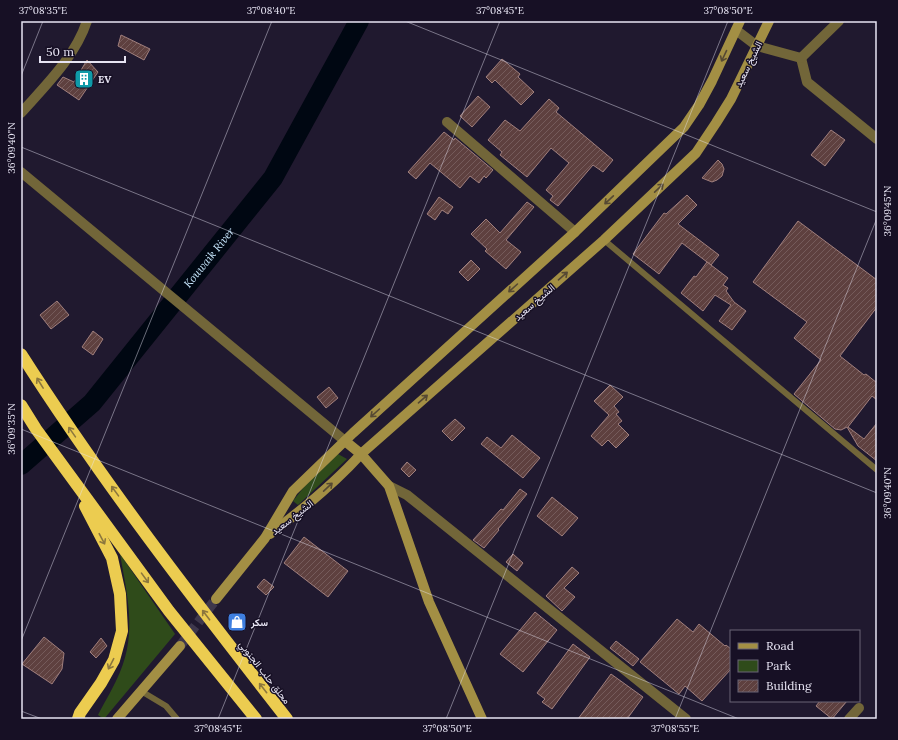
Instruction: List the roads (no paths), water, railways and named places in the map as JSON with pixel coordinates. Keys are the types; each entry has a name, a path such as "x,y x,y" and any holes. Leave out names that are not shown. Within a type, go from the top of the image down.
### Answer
{"highway":[{"name":"محلق حلب الجنوبي","path":"21,354 58,412 86,452 187,590 287,719"},
{"path":"22,406 36,429 169,611 256,719"},
{"path":"65,468 112,558 120,594 122,631 114,660 101,684 80,713 78,719"}],"main road":[{"name":"الشيخ سعيد","path":"265,538 305,508 361,454 604,240 696,153 731,99 769,21"},
{"name":"الشيخ سعيد","path":"265,538 293,491 345,441 575,232 684,127 699,105 712,81 738,26"},
{"path":"345,441 361,454 389,486 429,602 482,719"},
{"path":"216,600 265,538"},
{"path":"117,719 180,646"}],"street":[{"path":"21,113 43,89 66,60 82,36 87,21"},
{"path":"801,58 839,21"},
{"path":"738,26 757,46 801,58"},
{"path":"801,58 807,82 877,139"},
{"path":"447,122 575,232"},
{"path":"21,172 345,441"},
{"path":"389,486 407,495 686,719"},
{"path":"849,719 859,708"}],"lane":[{"path":"604,240 877,470"},
{"path":"141,691 166,706 177,719"}],"waterway":[{"name":"Kouwaik River","path":"21,465 92,403 273,178 359,21"}],"tunnel":[{"path":"180,646 216,599"}],"place":[{"name":"EV","path":"84,79"},
{"name":"سكر","path":"237,622"}]}
